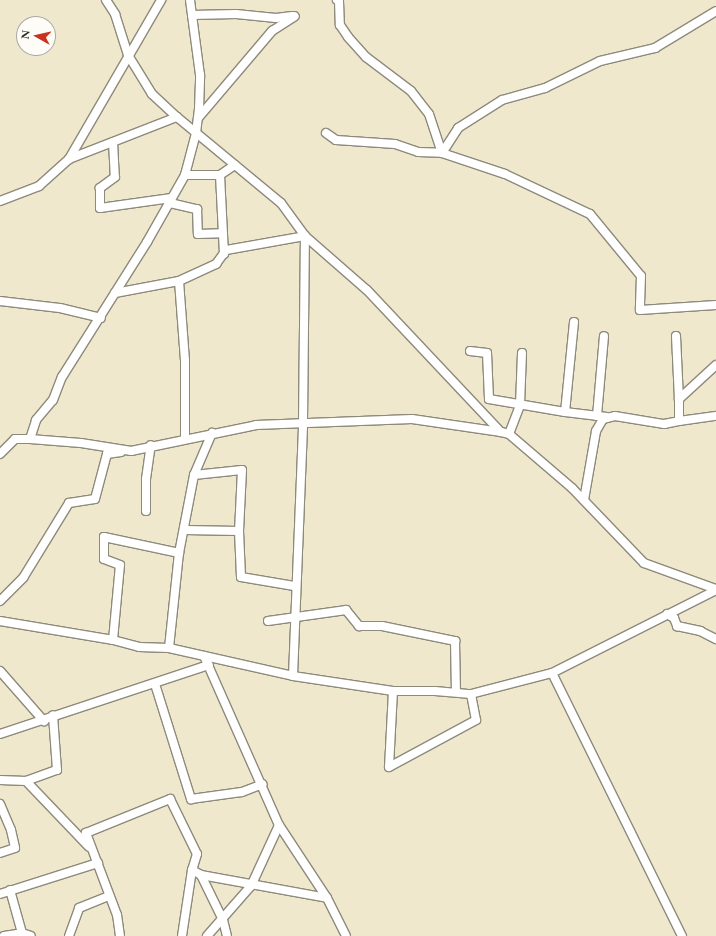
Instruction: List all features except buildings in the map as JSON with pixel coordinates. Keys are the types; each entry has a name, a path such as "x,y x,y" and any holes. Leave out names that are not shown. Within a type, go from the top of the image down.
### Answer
{"street":[{"path":"106,0 115,14 128,56 152,94 196,133 281,202 304,236 367,290 505,433 584,500 644,563 716,590"},
{"path":"0,201 39,186 69,159 162,0"},
{"path":"30,439 36,420 53,400 62,377 101,318 185,175 199,117 200,75 190,0"},
{"path":"337,0 339,1 340,25 348,37 366,57 411,91 429,114 442,153"},
{"path":"442,153 458,128 502,100 545,88 600,61 655,48 716,11"},
{"path":"192,15 236,14 276,18 294,16 272,31 199,117"},
{"path":"69,159 177,117"},
{"path":"326,133 336,140 395,144 418,152 442,153 468,164 505,174 590,214 641,276 640,310 716,305"},
{"path":"113,142 115,177 100,188 100,208 171,201 197,209 198,234 221,233"},
{"path":"185,175 220,175 235,165"},
{"path":"220,175 221,233 224,254"},
{"path":"115,293 179,281 216,264 226,250 304,236"},
{"path":"293,676 296,615 294,586 303,422 304,236"},
{"path":"179,281 185,360 185,438"},
{"path":"0,301 60,308 101,318"},
{"path":"566,412 574,322"},
{"path":"597,416 604,336"},
{"path":"676,336 679,421"},
{"path":"470,351 487,353 489,400 566,412 664,424 716,416"},
{"path":"505,433 520,405 522,353"},
{"path":"679,399 716,365"},
{"path":"584,500 596,431 607,417"},
{"path":"0,601 23,578 69,503 95,499 107,454 131,451 151,445 212,432 303,422 412,419 505,433"},
{"path":"169,648 179,553 185,530 194,475 212,432"},
{"path":"0,454 15,439 81,443 131,451"},
{"path":"146,511 146,479 151,445"},
{"path":"194,475 242,470 239,531 241,577 294,586"},
{"path":"185,530 239,531"},
{"path":"113,640 120,564 104,559 104,537 179,553"},
{"path":"0,621 113,640 139,647 169,648 293,676 393,691 456,692 471,694 552,673 716,590"},
{"path":"268,621 296,615 346,610 359,626 382,626 455,640 456,692"},
{"path":"667,614 674,618 677,626 700,631 716,639"},
{"path":"204,656 263,784 279,825 327,898 346,936"},
{"path":"0,734 44,721 53,715 143,686 155,684 209,665"},
{"path":"0,671 44,721"},
{"path":"552,673 682,936"},
{"path":"155,684 191,799 242,792 263,784"},
{"path":"393,691 389,767 476,720 471,694"},
{"path":"0,780 26,781 57,770 53,715"},
{"path":"26,781 71,826 93,852"},
{"path":"120,936 117,915 108,896 98,863 86,833 170,799 198,854 192,870 182,936"},
{"path":"0,804 10,825 15,848 0,853"},
{"path":"207,936 251,886 279,825"},
{"path":"0,894 98,863"},
{"path":"192,870 201,875 251,886 327,898"},
{"path":"201,875 222,920 227,936"},
{"path":"10,890 22,933"},
{"path":"68,936 79,908 108,896"},
{"path":"0,934 4,936 22,933 31,936"}]}
